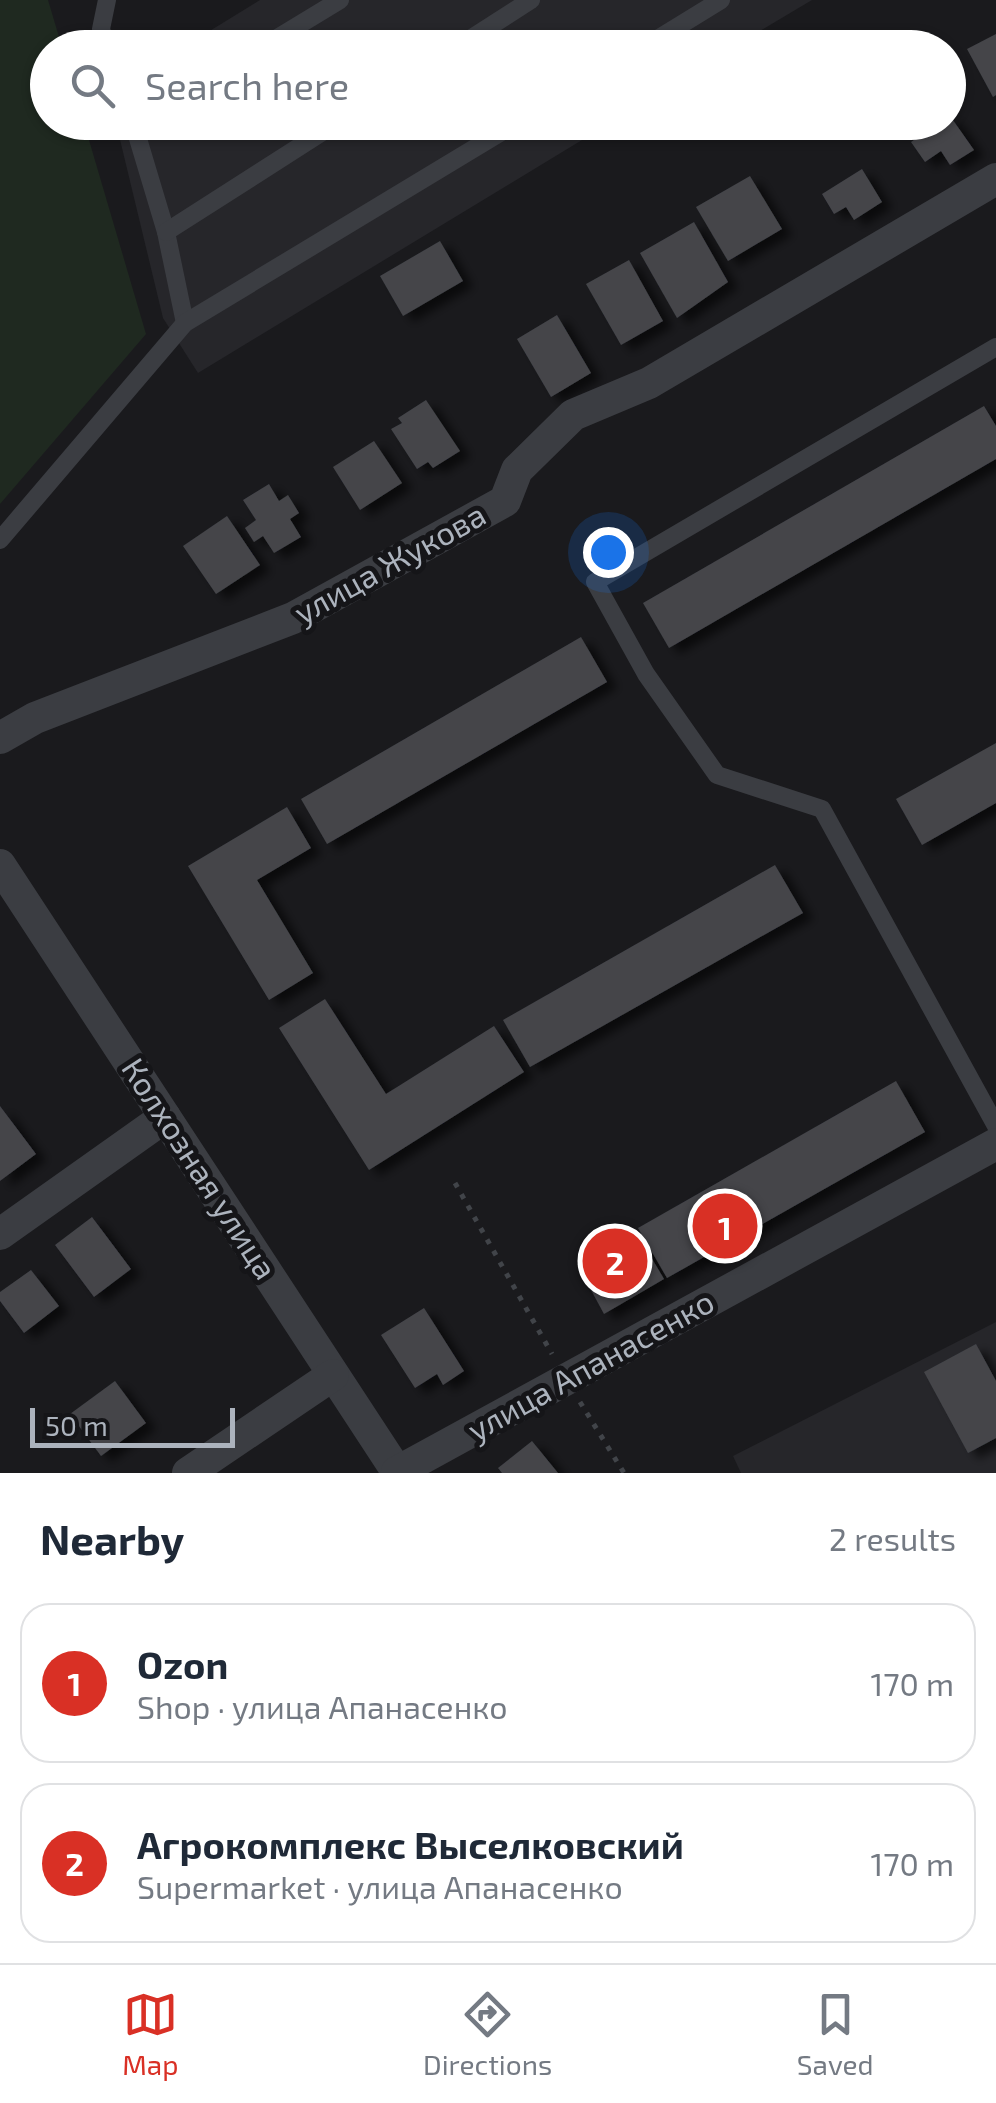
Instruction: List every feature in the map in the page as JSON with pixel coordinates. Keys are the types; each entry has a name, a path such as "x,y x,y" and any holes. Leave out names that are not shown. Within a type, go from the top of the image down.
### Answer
{"street":[{"name":"улица Жукова","path":"0,738 35,718 293,618 505,501 517,470 573,415 649,383 996,179"},
{"name":"Колхозная улица","path":"0,865 397,1473"},
{"path":"0,1234 165,1117"},
{"name":"улица Апанасенко","path":"397,1473 996,1144"},
{"path":"188,1473 334,1374"}],"lane":[{"path":"100,30 107,0"},
{"path":"285,30 312,9 340,0"},
{"path":"484,30 531,0"},
{"path":"672,30 722,0"},
{"path":"140,140 166,232 185,323"},
{"path":"166,232 310,140"},
{"path":"0,540 185,323 488,140"},
{"path":"996,347 595,582 646,674 717,775 822,809 996,1126"}],"path":[{"path":"455,1183 624,1473"}],"shaded area":[{"path":"260,0 812,0 762,30 211,30"},
{"path":"120,140 582,140 198,373 163,318"},
{"path":"996,1322 996,1473 741,1473 733,1456"}],"green space":[{"path":"0,0 48,0 57,30 30,30 30,140 89,140 146,334 0,504"}],"building":[{"path":"996,34 996,95 993,97 967,49"},
{"path":"966,139 974,150 950,165 941,151 925,162 911,142"},
{"path":"862,169 882,202 854,220 846,207 834,214 822,194"},
{"path":"750,176 782,229 728,261 696,207"},
{"path":"694,222 728,282 677,318 640,253"},
{"path":"440,241 463,281 403,316 380,276"},
{"path":"629,260 663,321 621,345 586,284"},
{"path":"557,315 591,373 551,397 517,339"},
{"path":"426,400 460,451 433,468 428,462 417,469 391,429 402,423 398,418"},
{"path":"984,406 996,426 996,459 669,648 643,603"},
{"path":"374,441 402,483 360,510 333,467"},
{"path":"269,484 279,501 288,495 299,513 290,519 301,537 274,553 263,536 254,542 245,528 256,520 243,500"},
{"path":"227,516 260,565 216,594 183,546"},
{"path":"581,637 607,682 327,844 301,799"},
{"path":"996,743 996,803 922,845 896,799"},
{"path":"287,807 311,848 257,880 313,973 269,1000 188,866"},
{"path":"775,865 803,913 530,1067 503,1020"},
{"path":"325,999 386,1094 494,1026 524,1072 369,1170 279,1028"},
{"path":"896,1081 925,1132 667,1278 638,1228"},
{"path":"0,1106 36,1154 0,1181"},
{"path":"92,1217 131,1269 94,1297 55,1245"},
{"path":"635,1230 664,1279 604,1314 577,1264"},
{"path":"31,1270 59,1306 24,1333 0,1301 0,1292"},
{"path":"424,1308 464,1371 443,1385 437,1374 415,1388 381,1335"},
{"path":"976,1344 996,1381 996,1438 968,1453 924,1372"},
{"path":"115,1381 146,1423 101,1456 70,1414"},
{"path":"532,1441 558,1473 502,1473 498,1468"}],"place":[{"name":"Ozon","path":"725,1226"},
{"name":"Агрокомплекс Выселковский","path":"615,1261"}]}
